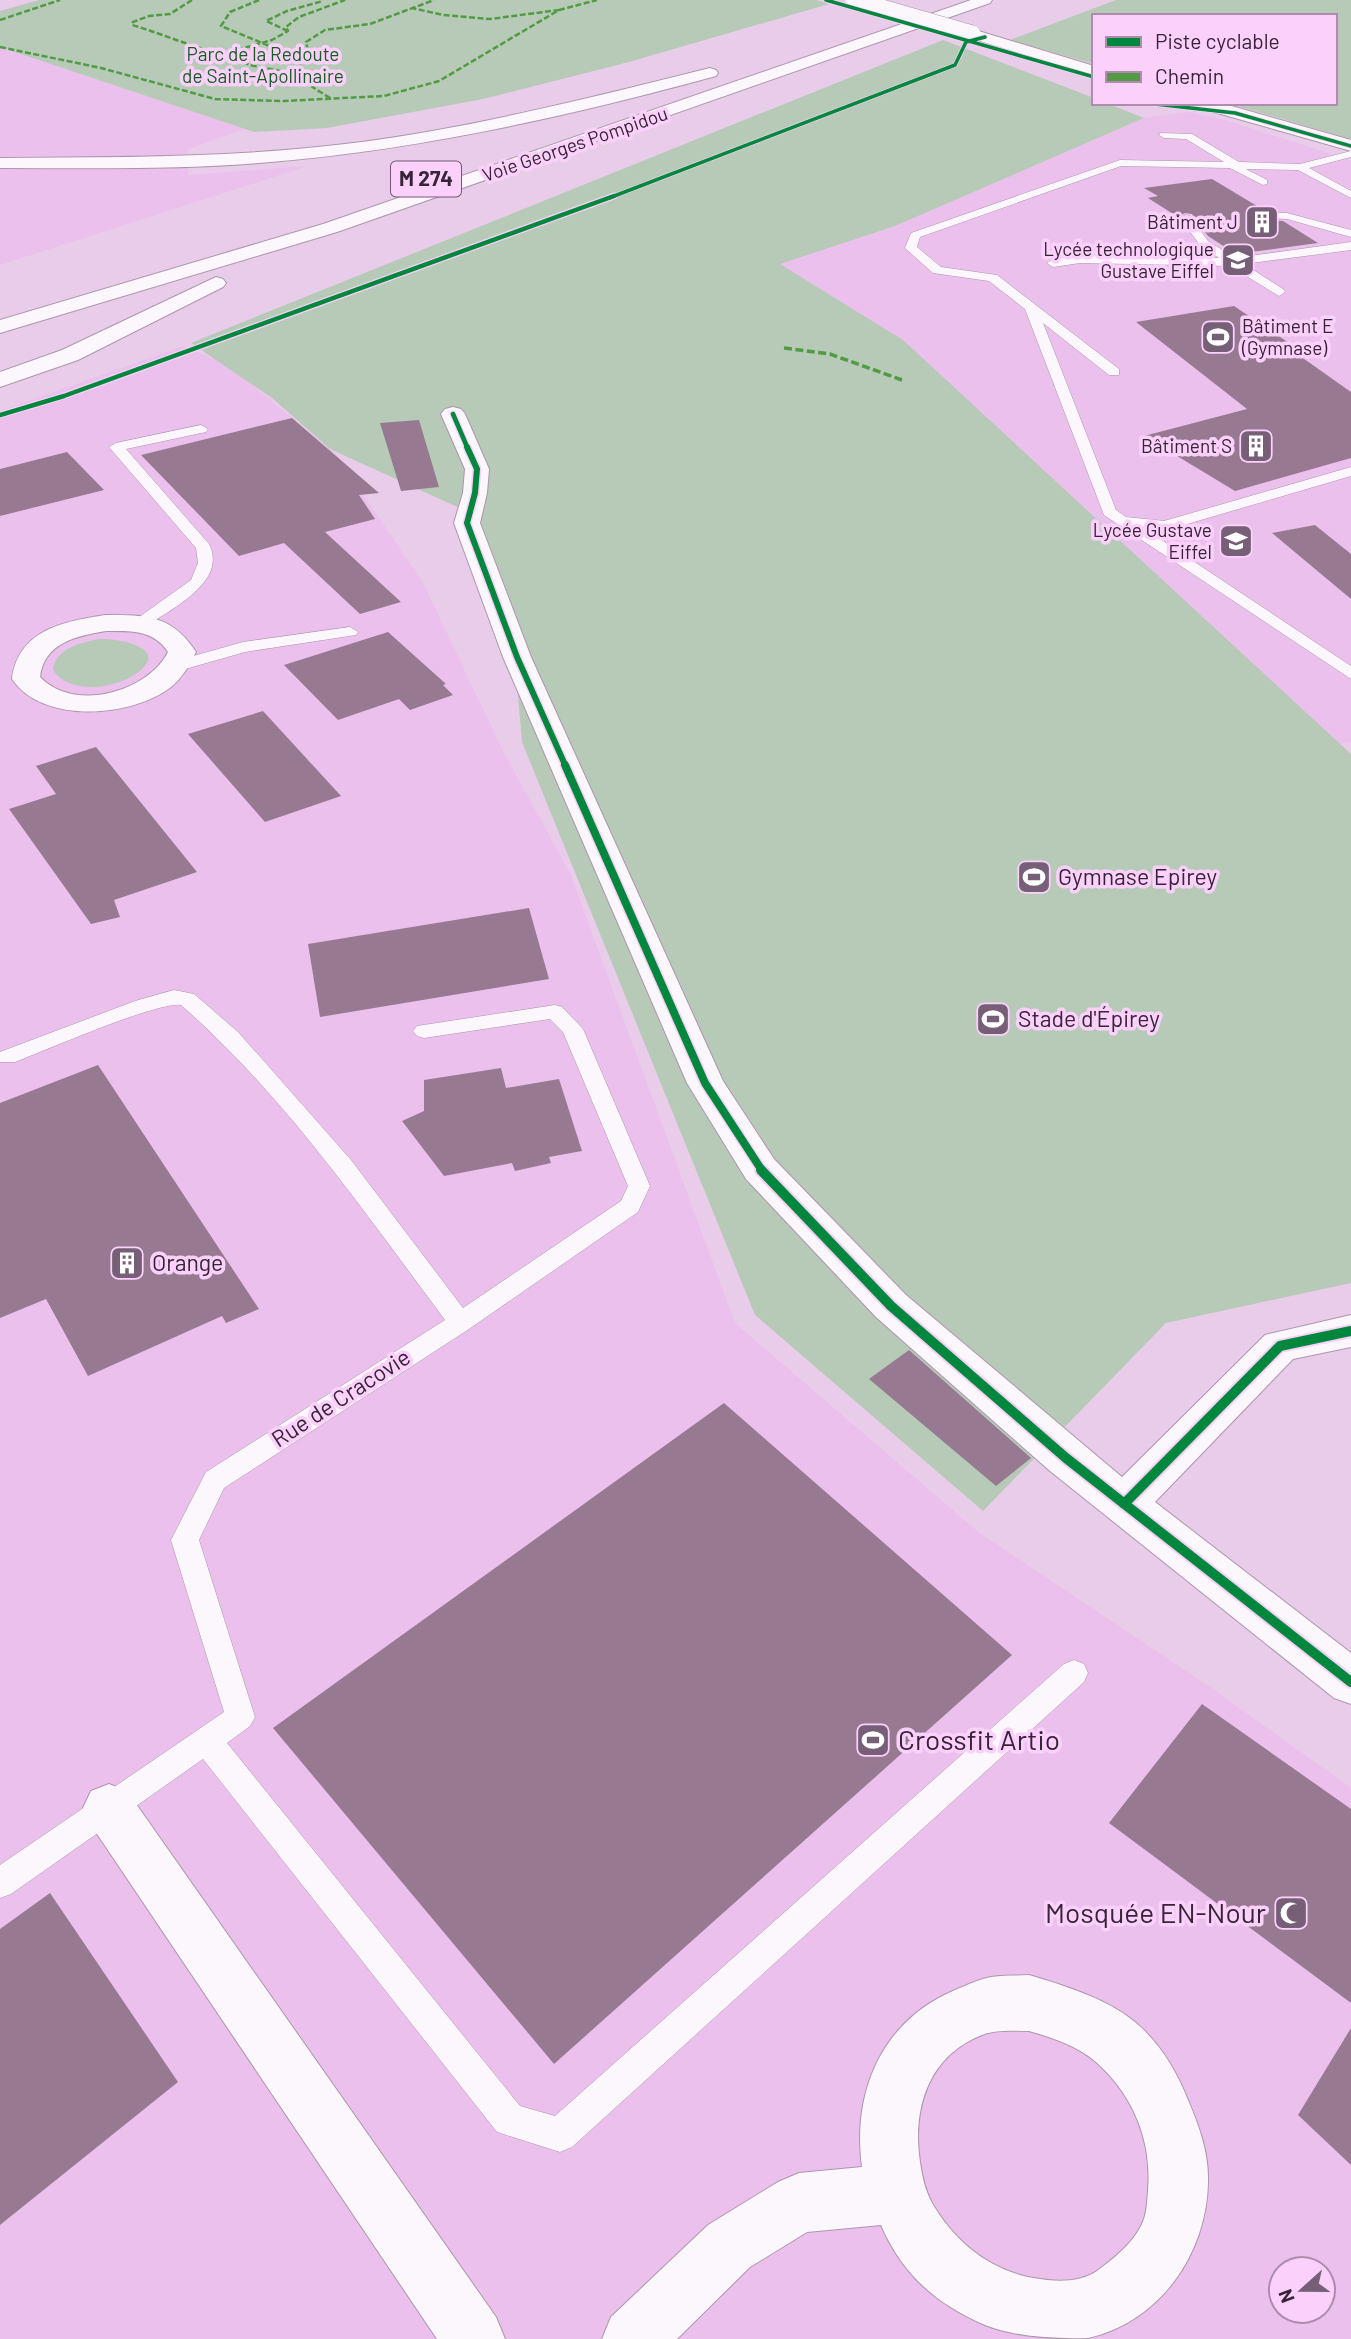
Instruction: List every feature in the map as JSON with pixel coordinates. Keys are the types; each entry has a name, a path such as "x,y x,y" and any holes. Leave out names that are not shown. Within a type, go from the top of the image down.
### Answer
{"main road":[{"path":"854,0 1092,70"},
{"name":"Voie Georges Pompidou","path":"0,308 310,217 943,0"},
{"name":"Voie Georges Pompidou","path":"0,327 229,260 421,198 985,0"},
{"path":"779,53 847,34"},
{"path":"0,163 173,163 359,148 501,125 597,103 731,66"},
{"path":"1209,105 1351,146"},
{"path":"0,380 70,355 231,276 421,198"},
{"path":"453,414 477,469 475,493 467,523 517,657 705,1083 760,1169 891,1306 1066,1458 1351,1682"},
{"path":"106,622 141,623 174,637 182,652 178,666 163,681 142,692 110,700 81,702 57,698 13,684 35,650 55,636 106,622"},
{"path":"1124,1504 1280,1346 1351,1331"},
{"path":"109,1808 474,2339"},
{"path":"1029,2003 1075,2016 1116,2042 1149,2081 1166,2117 1171,2129 1179,2180 1171,2230 1146,2273 1108,2301 1059,2313 1009,2306 962,2281 923,2243 897,2194 888,2143 893,2095 913,2054 945,2023 985,2006 1029,2003"},
{"path":"633,2339 729,2246 799,2203 897,2194"}],"lane":[{"path":"1164,135 1188,136 1263,182"},
{"path":"1114,372 993,278 937,270 911,248 915,235 1120,163 1300,167 1351,154"},
{"path":"1300,167 1351,195"},
{"path":"1273,215 1287,216 1351,234"},
{"path":"1186,218 1204,243 1279,292"},
{"path":"1053,263 1080,259 1233,262 1351,246"},
{"path":"1031,308 1100,495 1109,512 1351,674"},
{"path":"141,623 198,582 206,563 204,547 116,447 201,429"},
{"path":"1116,517 1165,526 1351,471"},
{"path":"1164,550 1165,526"},
{"path":"178,666 243,647 350,632"},
{"path":"7,1057 142,1006 174,998 187,999 231,1037 343,1166 460,1322"},
{"name":"Rue de Cracovie","path":"0,1884 240,1717 185,1539 215,1480 460,1322 630,1206 639,1186 572,1029 555,1013 424,1031"},
{"path":"206,1740 509,2120 560,2136 1074,1673"}],"shaded area":[{"path":"0,47 245,129 188,149 188,175 308,166 0,265"},
{"name":"Lycée Gustave Eiffel","path":"1188,112 1225,120 1351,160 1351,742 1340,744 779,264 895,226 1144,118"},
{"path":"183,346 228,365 336,454 423,583 504,753 570,873 735,1323 978,1532 1210,1687 1351,1788 1351,2339 0,2339 0,411"}],"green space":[{"name":"Parc de la Redoute de Saint-Apollinaire","path":"39,0 816,0 829,4 629,62 483,99 327,128 254,132 0,47 0,11"},
{"path":"1116,0 1351,0 1351,139 1235,105 1337,105 1337,14 1092,14 1092,63 1010,40"},
{"name":"Stade d'Épirey","path":"943,40 1092,97 1092,105 1111,105 1144,118 895,226 780,264 903,340 1351,754 1351,1283 1166,1323 983,1511 755,1315 522,742 510,602 473,514 330,449 272,398 191,343"},
{"path":"99,639 117,640 138,646 148,657 146,664 137,673 117,683 93,687 70,683 60,678 53,670 59,656 64,652"}],"building":[{"name":"Bâtiment J","path":"1212,179 1267,212 1267,220 1283,221 1318,243 1236,254 1208,236 1192,214 1185,213 1178,217 1148,198 1158,196 1144,188"},
{"path":"1234,306 1307,355 1300,356 1351,392 1351,458 1235,491 1144,436 1247,409 1136,322"},
{"path":"292,418 379,493 359,495 375,519 325,532 401,602 360,614 284,543 239,556 141,455"},
{"path":"419,420 439,487 401,491 380,423"},
{"path":"67,452 104,490 0,516 0,469"},
{"path":"1315,525 1351,554 1351,599 1272,533"},
{"path":"388,632 446,684 443,685 453,695 410,710 399,699 338,720 284,665"},
{"path":"263,711 341,796 265,822 188,734"},
{"path":"96,747 197,872 114,900 120,917 91,924 9,809 56,794 36,766"},
{"path":"529,908 549,979 320,1017 308,944"},
{"name":"Orange","path":"98,1065 259,1309 226,1323 222,1316 88,1376 46,1299 0,1318 0,1103"},
{"path":"501,1068 506,1088 559,1079 582,1151 549,1157 551,1163 515,1171 512,1163 444,1176 402,1121 424,1111 424,1080"},
{"path":"909,1350 1031,1458 996,1486 869,1379"},
{"path":"724,1403 1012,1655 554,2064 273,1728"},
{"name":"Mosquée EN-Nour","path":"1202,1704 1351,1809 1351,2003 1109,1823"},
{"path":"50,1893 178,2082 0,2225 0,1929"},
{"path":"1351,2028 1351,2165 1298,2115"}],"marked path":[{"path":"0,20 60,0"},
{"path":"192,0 170,14 149,16 133,22 132,25 163,34 187,46 223,54"},
{"path":"259,0 230,12 221,26 272,47 301,63"},
{"path":"290,73 250,65 223,54 272,40 288,31 286,27 299,17 345,0"},
{"path":"330,98 290,73 301,63 308,50 306,42 325,30 370,24 434,0"},
{"path":"559,10 597,0"},
{"path":"288,31 266,21 287,11 323,1"},
{"path":"0,47 101,68 215,99 284,101 384,96 439,81 559,10 490,19 443,15 412,8"},
{"path":"784,348 830,354 902,380"}],"cycle path":[{"path":"826,0 1092,76"},
{"path":"0,415 64,396 626,192 955,65 966,42 985,37"},
{"path":"1164,105 1235,113 1351,146"},
{"path":"453,414 477,469 475,493 467,523 517,657 705,1083 760,1169 891,1306 1066,1458 1351,1682"},
{"path":"1124,1504 1280,1346 1351,1331"}],"place":[{"name":"Bâtiment J","path":"1262,222"},
{"name":"Lycée technologique Gustave Eiffel","path":"1238,260"},
{"name":"Bâtiment E (Gymnase)","path":"1218,337"},
{"name":"Bâtiment S","path":"1256,446"},
{"name":"Lycée Gustave Eiffel","path":"1236,541"},
{"name":"Gymnase Epirey","path":"1034,877"},
{"name":"Stade d'Épirey","path":"993,1019"},
{"name":"Orange","path":"127,1263"},
{"name":"Crossfit Artio","path":"873,1740"},
{"name":"Mosquée EN-Nour","path":"1291,1913"}]}
